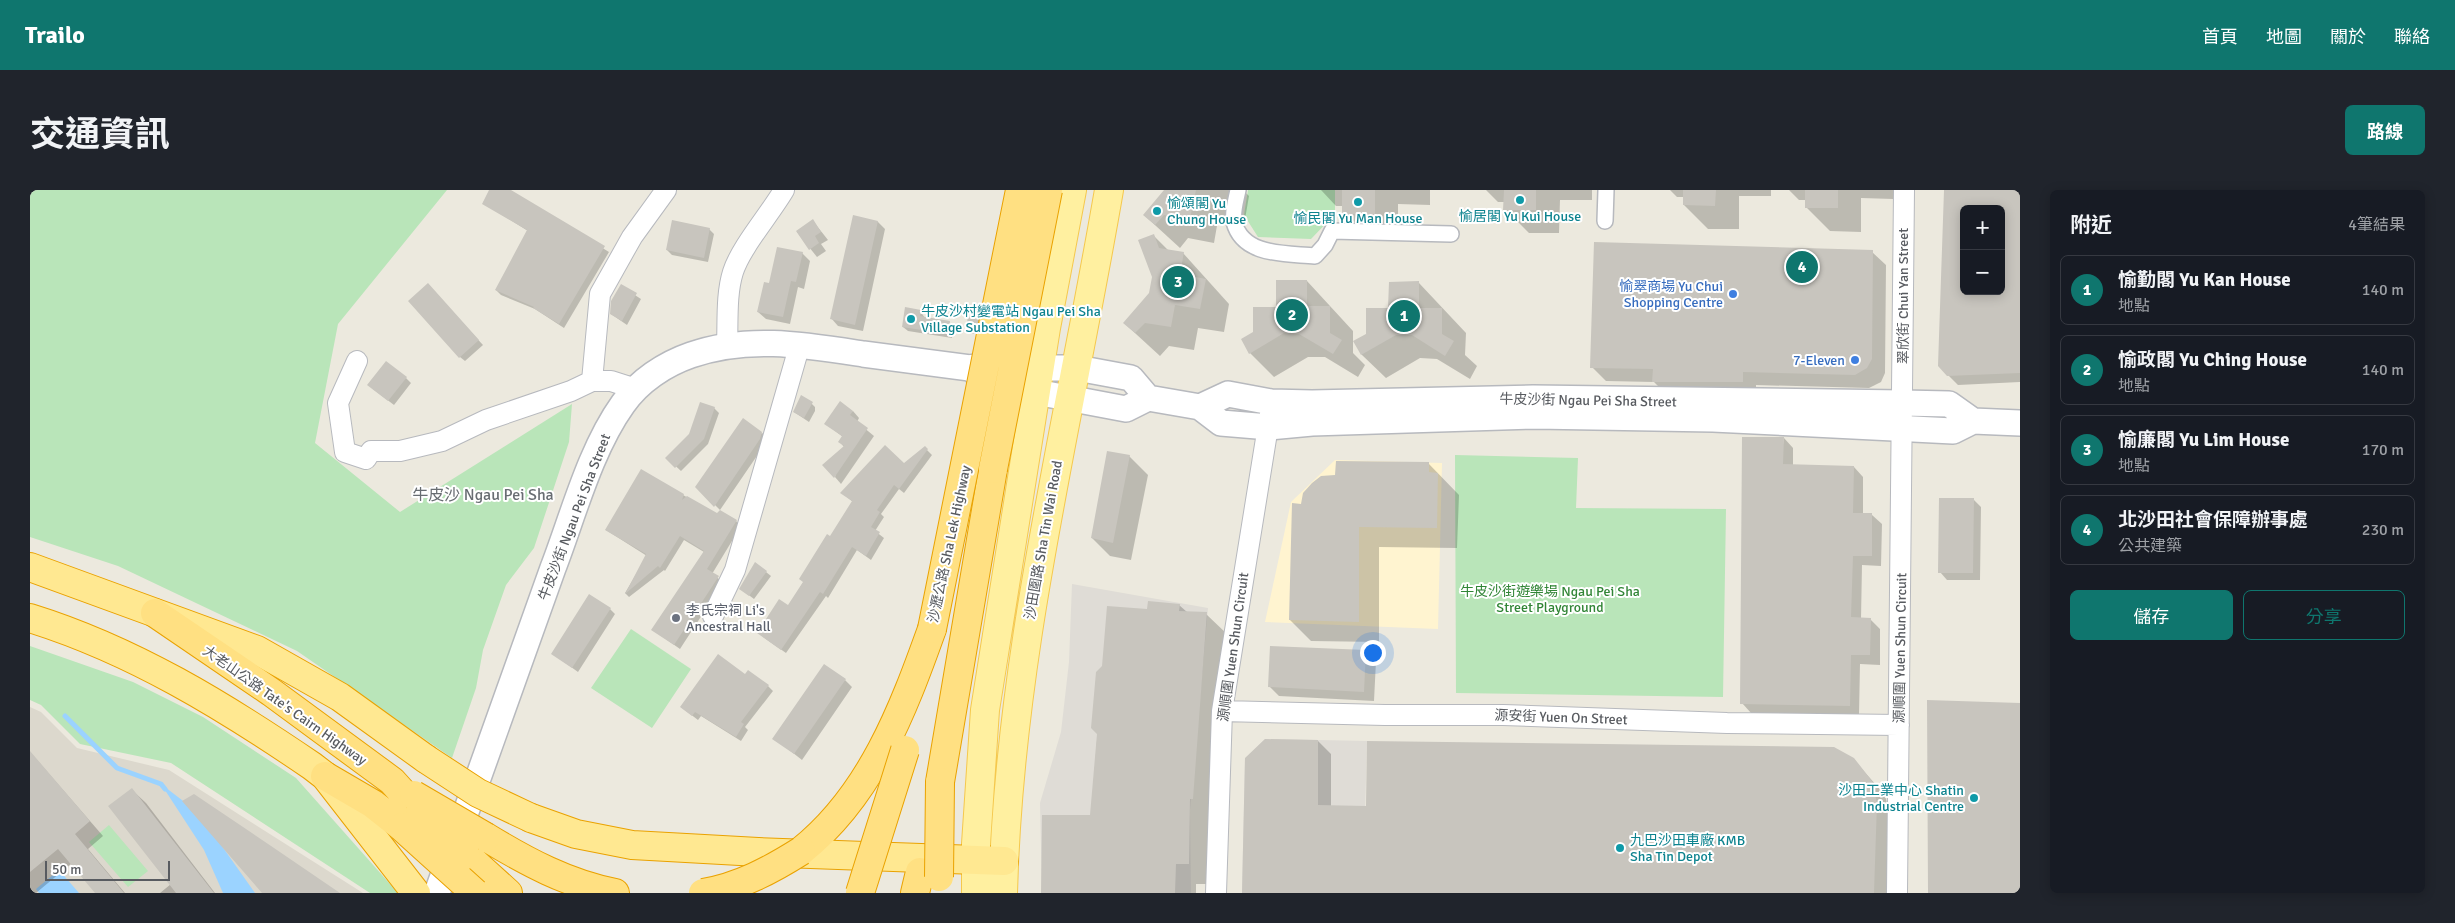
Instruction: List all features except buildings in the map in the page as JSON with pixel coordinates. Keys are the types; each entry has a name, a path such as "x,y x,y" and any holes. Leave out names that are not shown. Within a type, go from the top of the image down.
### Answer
{"highway":[{"name":"沙瀝公路 Sha Lek Highway","path":"860,893 922,685 1020,190"},
{"name":"沙瀝公路 Sha Lek Highway","path":"915,893 940,782 993,469 1048,190"},
{"name":"大老山公路 Tate's Cairn Highway","path":"30,568 154,613 271,692 392,780 409,808"},
{"path":"154,613 257,650 340,697 426,759 478,793 531,818 576,834 632,845 758,852 1004,861"},
{"path":"30,618 99,642 189,687 266,734 325,776 373,804 409,808 538,867 585,886 615,893"},
{"path":"703,893 738,884 777,866 815,840 840,814 861,787 876,761 915,676 932,629"},
{"path":"325,776 360,823 395,863 416,893"},
{"path":"937,893 940,782"},
{"path":"409,808 476,893"},
{"path":"409,808 508,893"}],"main road":[{"path":"976,893 983,721 996,630 1072,190"},
{"name":"沙田圍路 Sha Tin Wai Road","path":"1003,893 1013,739 1028,625 1109,190"}],"street":[{"path":"592,381 600,294 632,237 666,190"},
{"path":"727,345 730,286 733,272 741,255 784,190"},
{"path":"1238,190 1234,221 1239,233 1249,244 1259,250 1315,256 1326,245 1332,231 1452,234"},
{"path":"1605,221 1606,190"},
{"name":"翠欣街 Chui Yan Street","path":"1903,403 1904,190"},
{"name":"牛皮沙街 Ngau Pei Sha Street","path":"437,893 588,474 614,417 636,389 652,375 675,361 727,345 759,342 800,344 970,368 990,364 1038,380 1071,398 1126,409 1148,398 1200,407 1221,423 1270,427 1535,416 1712,419 1953,431 1973,421 2020,423"},
{"path":"713,616 735,570 800,344"},
{"path":"357,361 338,403 345,452 366,459 372,451 400,451 442,442 486,420 571,391 592,381 611,381 636,389"},
{"name":"牛皮沙街 Ngau Pei Sha Street","path":"1038,380 1077,368 1131,378 1148,398"},
{"name":"牛皮沙街 Ngau Pei Sha Street","path":"1200,407 1228,394 1271,402 1533,398 1903,403 1949,404 1973,421"},
{"name":"源順圍 Yuen Shun Circuit","path":"1216,893 1222,711 1239,595 1270,427 1271,402"},
{"name":"源順圍 Yuen Shun Circuit","path":"1897,893 1903,403"},
{"name":"源安街 Yuen On Street","path":"1222,711 1385,715 1503,715 1727,723 1899,725"}],"shaded area":[{"path":"1335,460 1442,463 1438,629 1265,622 1291,502"},
{"path":"1072,584 1208,608 1190,810 1191,893 1042,893 1040,803 1061,732 1069,662"},
{"path":"30,707 41,712 77,748 169,770 363,893 30,893"},
{"path":"1265,739 1367,741 1363,893 1242,893 1245,759"}],"green space":[{"path":"30,190 447,190 338,324 315,443 400,512 572,404 569,442 534,548 506,585 483,650 476,688 452,758 297,651 118,566 30,537"},
{"path":"1248,190 1335,190 1335,214 1311,239 1258,237 1244,215"},
{"name":"牛皮沙街遊樂場 Ngau Pei Sha Street Playground","path":"1455,455 1578,458 1576,508 1726,509 1723,697 1456,693"},
{"path":"631,629 691,669 652,728 591,688"},
{"path":"30,646 133,682 203,717 296,778 398,893 370,893 171,763 80,744 41,705 30,700"},
{"path":"109,825 148,871 128,887 89,842"}],"water":[{"path":"161,784 191,807 212,832 255,893 223,893 204,850"},
{"path":"59,870 79,893 39,893 36,889"}],"waterway":[{"path":"65,716 117,768 161,784 165,789"}],"place":[{"name":"愉居閣 Yu Kui House","path":"1520,200"},
{"name":"愉民閣 Yu Man House","path":"1358,202"},
{"name":"愉頌閣 Yu Chung House","path":"1157,211"},
{"name":"北沙田社會保障辦事處","path":"1802,267"},
{"name":"愉廉閣 Yu Lim House","path":"1178,282"},
{"name":"愉翠商場 Yu Chui Shopping Centre","path":"1733,294"},
{"name":"愉政閣 Yu Ching House","path":"1292,315"},
{"name":"愉勤閣 Yu Kan House","path":"1404,316"},
{"name":"牛皮沙村變電站 Ngau Pei Sha Village Substation","path":"911,319"},
{"name":"7-Eleven","path":"1855,360"},
{"name":"李氏宗祠 Li's Ancestral Hall","path":"676,618"},
{"name":"沙田工業中心 Shatin Industrial Centre","path":"1974,798"},
{"name":"九巴沙田車廠 KMB Sha Tin Depot","path":"1620,848"}],"district":[{"name":"牛皮沙 Ngau Pei Sha","path":"483,494"}]}
